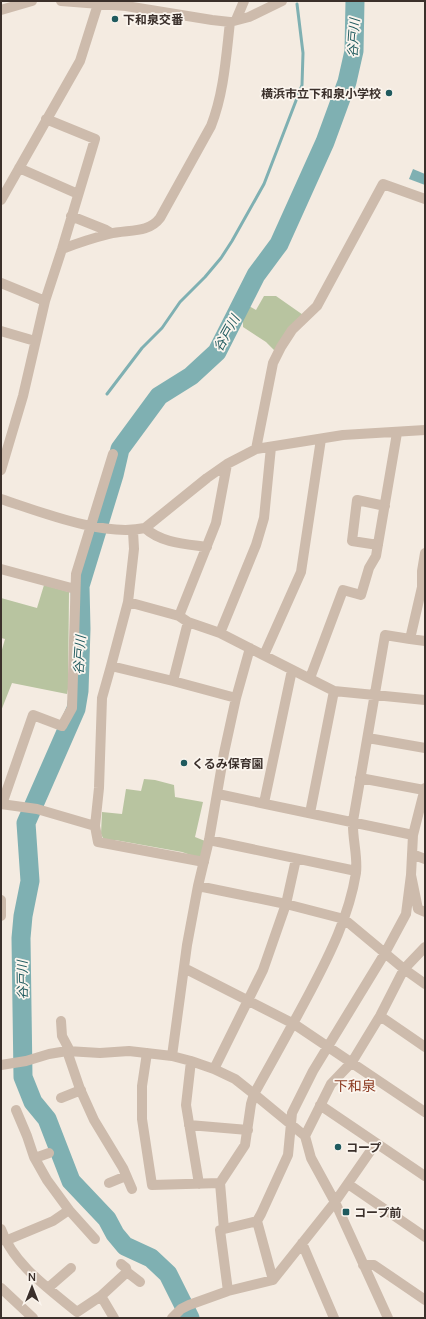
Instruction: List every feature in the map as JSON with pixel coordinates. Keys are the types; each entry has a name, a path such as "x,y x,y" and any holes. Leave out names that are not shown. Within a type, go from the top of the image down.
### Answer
{"street":[{"path":"1,10 31,1"},
{"path":"61,1 126,6 212,20 233,21 249,17 282,1"},
{"path":"62,249 111,233 145,229 156,223 160,218 211,126 221,95 233,21 244,1"},
{"path":"1,200 80,61 99,3"},
{"path":"1,470 23,396 45,301 95,139 46,119"},
{"path":"19,168 78,194"},
{"path":"256,449 274,363 281,347 292,330 317,306 383,184 425,199"},
{"path":"72,216 111,233"},
{"path":"1,283 45,301"},
{"path":"1,331 35,341"},
{"path":"1,499 95,527 133,530 145,528 207,478 227,464 256,449 343,435 397,433 425,430"},
{"path":"310,678 343,590 361,595 369,568 376,556 397,433"},
{"path":"264,655 301,572 321,439"},
{"path":"220,633 256,545 264,518 271,447"},
{"path":"95,826 33,809 1,804 33,715 62,726 72,708 76,574 95,527 113,454"},
{"path":"178,616 216,523 227,464"},
{"path":"378,545 352,541 357,500 385,506"},
{"path":"145,528 150,533 164,540 207,547"},
{"path":"133,530 134,549 128,602 102,698 99,788 95,826 98,842 204,862"},
{"path":"410,639 422,587 422,571 425,553"},
{"path":"1,569 75,589"},
{"path":"128,602 178,616 188,622 220,633 334,691 425,700"},
{"path":"173,681 188,622"},
{"path":"224,1229 220,1183 245,1145 251,1104 254,1094 294,1024 329,956 350,903 356,871 353,821 385,635 425,641"},
{"path":"172,1056 187,945 198,886 218,794 224,752 236,698 250,648"},
{"path":"111,666 236,698"},
{"path":"264,803 292,670"},
{"path":"310,813 334,691"},
{"path":"368,738 425,748"},
{"path":"273,1280 257,1221 288,1155 292,1113 313,1071 385,953 406,914 411,875 413,834 423,806 425,789 360,778"},
{"path":"218,794 413,834"},
{"path":"209,840 356,871"},
{"path":"412,854 425,859"},
{"path":"214,1069 263,970 286,904 296,858"},
{"path":"411,875 418,909 425,912"},
{"path":"198,886 286,904 344,919 404,969 425,984"},
{"path":"1,900 1,916"},
{"path":"305,1136 331,1084 352,1062 380,1016 404,969 425,947"},
{"path":"184,968 294,1024 329,1046 425,1112"},
{"path":"380,1016 425,1047"},
{"path":"61,1021 62,1036 69,1051 81,1090 94,1120 123,1168 132,1189"},
{"path":"2,1062 23,1061 49,1054 69,1051 100,1053 129,1051 172,1056 214,1069 235,1079 305,1136 311,1158 335,1202 364,1265 383,1316"},
{"path":"147,1053 142,1086 142,1119 152,1186 220,1183"},
{"path":"191,1062 186,1105 199,1184"},
{"path":"60,1098 81,1090"},
{"path":"320,1105 425,1176"},
{"path":"16,1110 28,1136 35,1158 47,1180 69,1210 95,1239"},
{"path":"189,1125 248,1130"},
{"path":"180,1312 228,1291 273,1280 335,1202 376,1143"},
{"path":"35,1158 49,1153"},
{"path":"109,1183 126,1176"},
{"path":"348,1184 425,1237"},
{"path":"69,1210 53,1221 3,1235 13,1254 48,1288 77,1312 101,1296 124,1268 140,1282"},
{"path":"228,1291 220,1230 257,1221"},
{"path":"302,1243 334,1318"},
{"path":"364,1265 374,1265 425,1300"},
{"path":"48,1288 70,1273"},
{"path":"1,1288 33,1318"},
{"path":"101,1296 114,1318"}],"green space":[{"path":"264,296 276,296 306,317 278,354 266,342 243,327 243,314 240,307 242,302 256,310"},
{"path":"44,585 69,592 67,694 12,683 1,711 1,653 5,639 1,638 1,598 37,608"},
{"path":"144,779 174,785 175,797 203,802 195,837 205,841 202,859 182,852 115,840 104,840 101,834 102,812 122,814 126,789 141,791"}],"water":[{"path":"413,169 425,174 425,185 409,179"}],"waterway":[{"name":"谷戸川","path":"190,1318 168,1274 151,1258 125,1246 115,1234 107,1219 71,1181 47,1119 33,1102 23,1077 21,938 23,916 30,881 26,823 76,709 79,691 81,629 80,586 114,475 120,449 159,396 191,376 217,352 256,275 279,244 325,142 347,82 354,51 355,1"},
{"path":"107,394 142,348 162,328 180,302 205,277 221,258 264,184 302,85 303,53 297,4"}],"place":[{"name":"下和泉交番","path":"115,19"},
{"name":"横浜市立下和泉小学校","path":"389,93"},
{"name":"くるみ保育園","path":"184,763"},
{"name":"コープ","path":"338,1147"},
{"name":"コープ前","path":"346,1212"}],"district":[{"name":"下和泉","path":"355,1085"}]}
